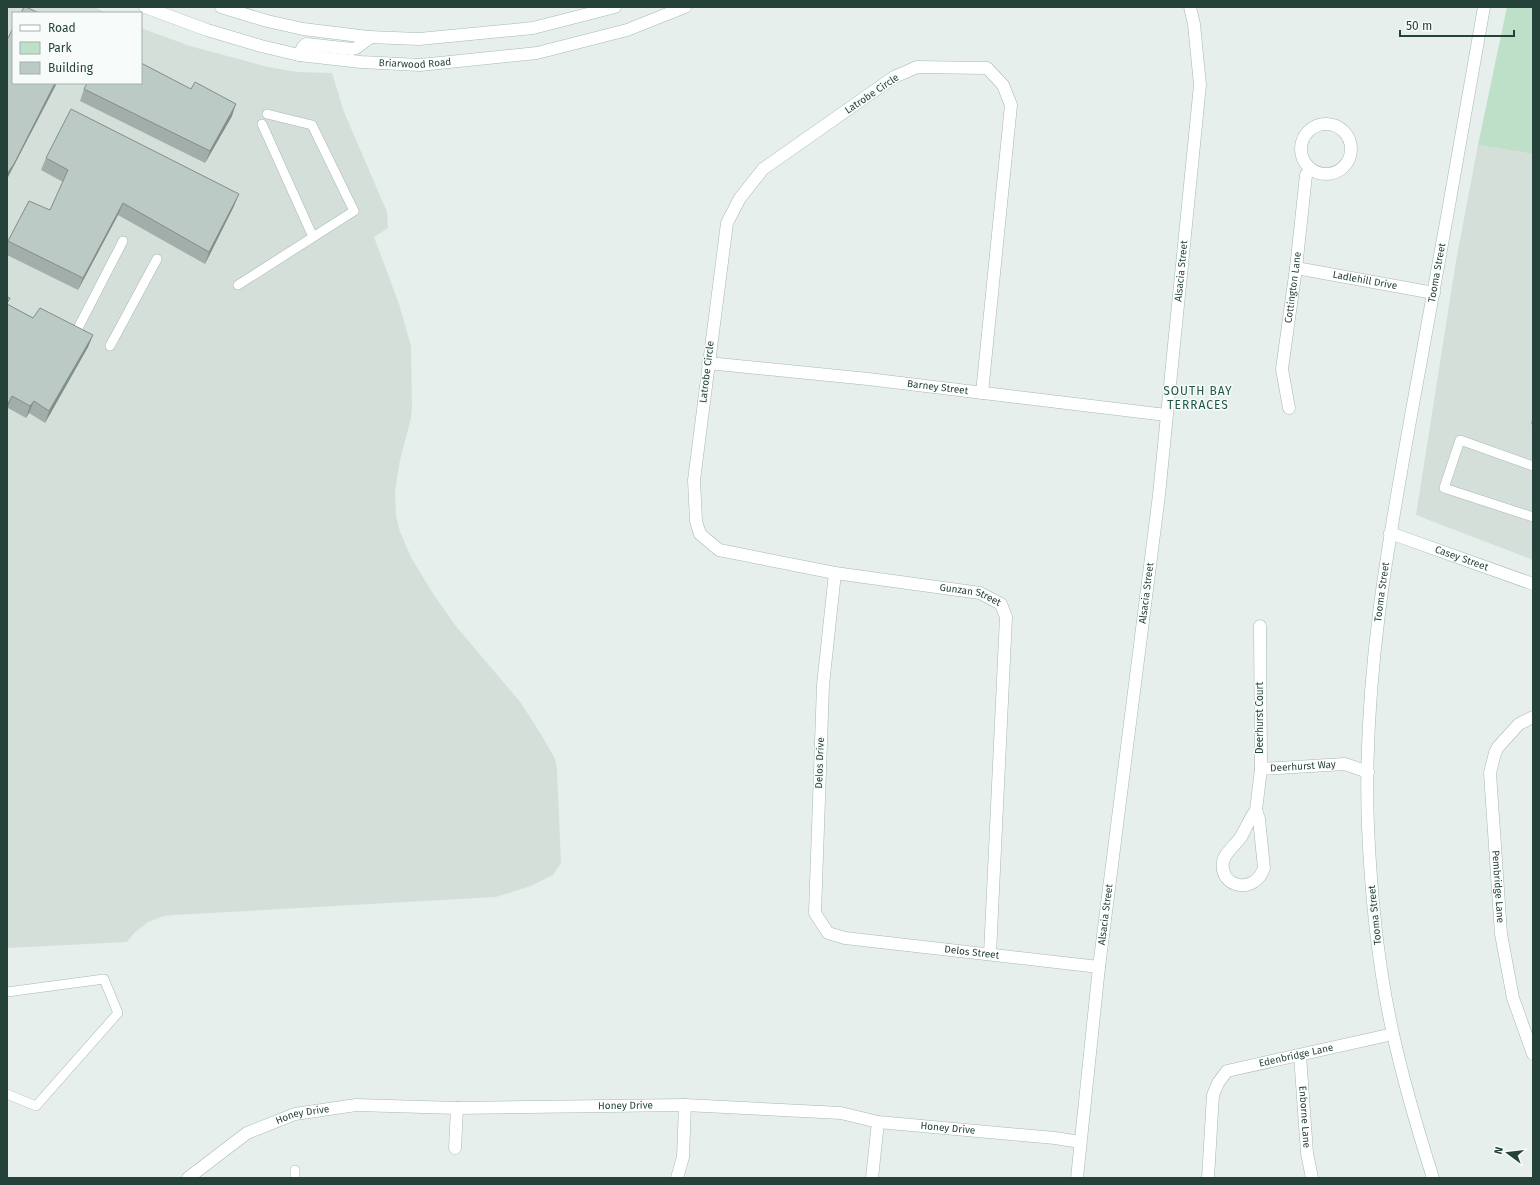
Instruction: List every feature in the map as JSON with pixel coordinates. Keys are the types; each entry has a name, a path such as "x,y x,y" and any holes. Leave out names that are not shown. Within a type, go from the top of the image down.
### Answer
{"street":[{"name":"Briarwood Road","path":"145,7 207,30 261,46 299,55 361,62 420,65 537,53 628,30 685,7"},
{"path":"221,7 267,21 303,29 371,37 419,39 533,28 615,7"},
{"name":"Alsacia Street","path":"1076,1178 1099,967 1159,495 1200,85 1194,24 1190,7"},
{"name":"Tooma Street","path":"1433,1178 1415,1123 1393,1034 1384,982 1374,908 1368,825 1368,772 1372,681 1390,533 1484,7"},
{"path":"299,55 306,44 352,49 356,48 371,37"},
{"name":"Latrobe Circle","path":"694,480 727,223 740,198 763,169 894,77 917,67 987,68 1003,85 1011,105 982,393"},
{"path":"1327,124 1341,129 1350,142 1351,150 1346,164 1333,173 1325,174 1311,169 1302,156 1301,148 1306,134 1312,128 1319,125 1327,124"},
{"name":"Cottington Lane","path":"1290,408 1282,369 1296,268 1306,175 1311,169"},
{"name":"Ladlehill Drive","path":"1296,268 1434,293"},
{"name":"Barney Street","path":"708,363 1166,415"},
{"name":"Gunzan Street","path":"694,480 696,522 700,534 719,550 835,573 980,593 1001,604 1006,617 990,954"},
{"name":"Casey Street","path":"1390,533 1533,584"},
{"name":"Delos Drive","path":"835,573 822,685 815,913 828,933 845,938"},
{"name":"Deerhurst Court","path":"1256,810 1261,769 1260,626"},
{"name":"Pembridge Lane","path":"1533,718 1518,724 1498,748 1495,753 1490,773 1502,934 1513,998 1533,1054"},
{"name":"Deerhurst Way","path":"1261,769 1345,764 1368,772"},
{"path":"1256,810 1259,819 1264,868 1258,880 1247,886 1240,886 1229,880 1225,875 1223,862 1225,856 1241,837 1256,810"},
{"name":"Delos Street","path":"845,938 1099,967"},
{"name":"Edenbridge Lane","path":"1208,1178 1213,1094 1218,1083 1227,1071 1393,1034"},
{"name":"Enborne Lane","path":"1300,1055 1307,1153 1312,1178"},
{"name":"Honey Drive","path":"188,1178 247,1133 294,1114 356,1105 457,1108 685,1105 840,1113 878,1122 1055,1138 1080,1142"},
{"path":"677,1178 683,1157 685,1105"},
{"path":"455,1148 457,1108"},
{"path":"872,1178 878,1122"}],"lane":[{"path":"238,285 354,211 312,125 267,114"},
{"path":"262,124 313,237"},
{"path":"77,330 124,241"},
{"path":"110,346 157,259"},
{"path":"1533,466 1460,440 1444,488 1533,517"},
{"path":"7,992 104,979 118,1013 36,1106 7,1094"}],"shaded area":[{"path":"7,7 94,7 105,12 12,12 12,84 142,84 142,28 190,46 268,67 297,72 332,73 344,112 387,212 388,228 374,237 399,304 411,346 411,418 400,460 395,491 396,515 400,532 412,559 432,592 455,625 521,703 555,759 557,769 561,863 553,875 531,886 496,897 164,916 148,922 134,933 127,942 7,948"},
{"path":"1478,145 1533,154 1533,560 1416,515 1456,261"}],"green space":[{"path":"1507,7 1533,7 1533,154 1478,145"}],"building":[{"path":"24,7 26,7 37,12 22,12"},
{"path":"12,30 12,84 54,84 14,164 7,174 7,40"},
{"path":"142,64 191,89 195,82 236,104 210,151 84,89 86,84 142,84"},
{"path":"71,109 239,194 209,252 123,203 83,278 8,241 29,201 50,210 68,170 46,158"},
{"path":"7,304 33,318 40,308 93,335 49,411 34,401 30,406 12,396 7,406"}],"district":[{"name":"SOUTH BAY TERRACES","path":"1198,398"}]}
